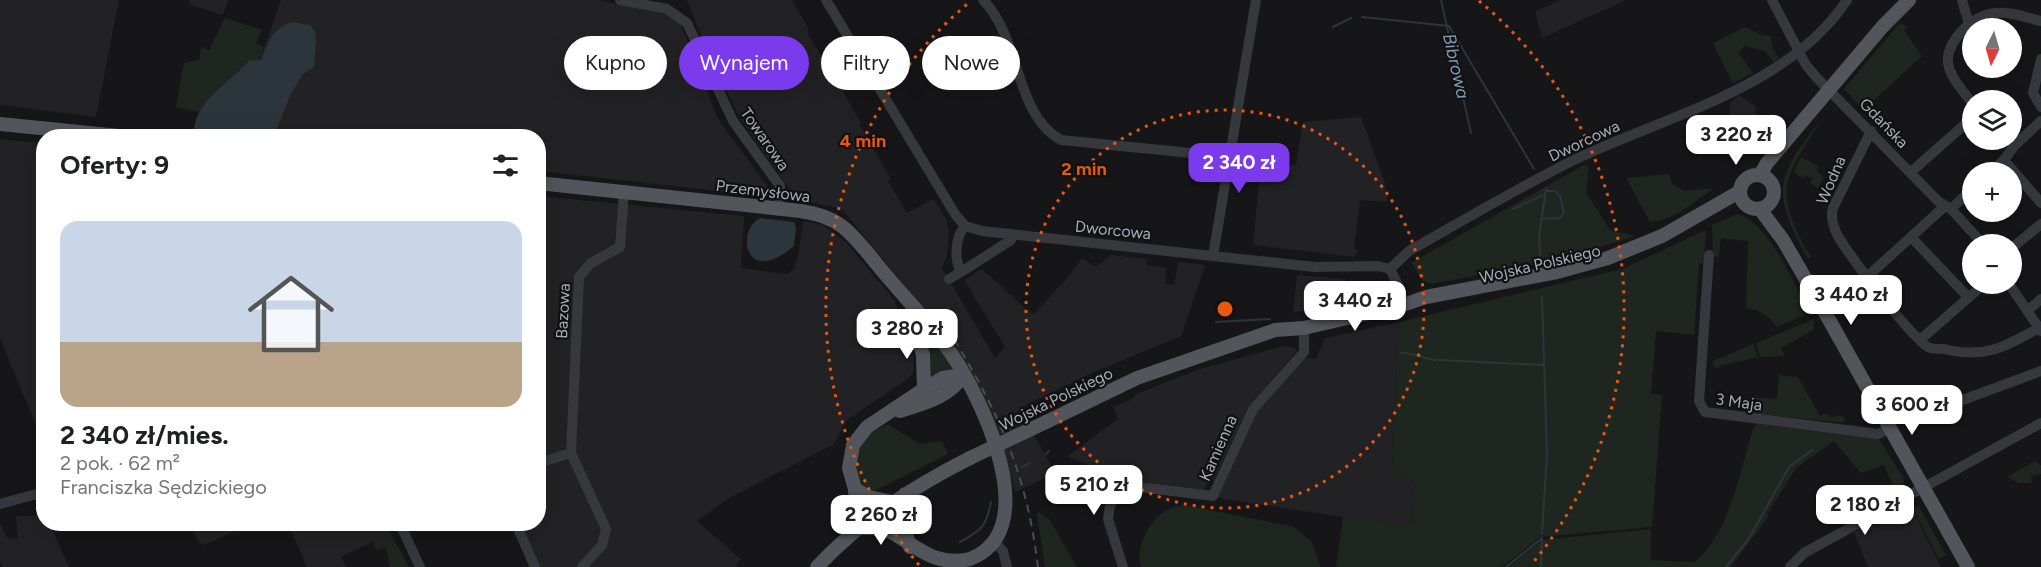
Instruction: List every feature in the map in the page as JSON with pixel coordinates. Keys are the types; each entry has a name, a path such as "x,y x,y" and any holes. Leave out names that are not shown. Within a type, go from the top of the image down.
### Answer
{"main road":[{"path":"1765,177 1780,149 1909,0"},
{"path":"0,124 50,129"},
{"path":"1765,177 1746,178 1741,197 1750,208 1765,206"},
{"path":"1765,177 1774,191 1765,206"},
{"name":"Przemysłowa","path":"546,184 780,209 827,217 843,227 918,312 964,375 990,435 1005,483 1007,510 994,541"},
{"name":"Wojska Polskiego","path":"817,567 857,528 892,502 970,459 1137,378 1227,347 1284,338 1304,328 1403,305 1426,297 1557,272 1608,258 1662,236 1741,197"},
{"path":"1765,206 1968,567"},
{"path":"918,312 913,321 923,355 924,389"},
{"path":"964,375 943,378 924,389 887,416 867,427 853,445 849,468 855,489 857,528 876,528 891,532 929,559 956,563 980,554 994,541"},
{"path":"887,416 927,403 954,390 964,375"},
{"path":"855,489 869,497 892,502"},
{"path":"906,494 902,519 910,547"}],"street":[{"name":"Towarowa","path":"620,0 667,9 687,23 733,121 780,186 780,209"},
{"path":"826,0 949,204 965,226 958,236 956,264 961,272"},
{"path":"983,0 1000,21 1036,116 1047,132 1061,140 1231,157"},
{"path":"1213,256 1256,0"},
{"path":"1235,128 1241,111 1262,0"},
{"name":"Gdańska","path":"1772,0 1811,71 1973,234"},
{"name":"Dworcowa","path":"965,226 982,231 1336,269 1378,266 1390,269 1409,251 1570,162 1717,99 1784,63 1799,52 1847,0"},
{"path":"1962,0 1967,18"},
{"path":"1983,18 1997,12 2041,21"},
{"path":"1962,34 1953,46 1948,63 1962,90"},
{"path":"2041,59 2037,65 2033,93 2041,107"},
{"path":"2022,135 2041,121"},
{"path":"1911,172 1962,127"},
{"name":"Wodna","path":"1871,130 1831,212 1839,237 1920,340 1930,348 1973,354 2007,346 2040,329"},
{"path":"2008,150 2004,160 2041,202"},
{"name":"Bazowa","path":"582,567 602,545 606,529 571,453 579,277 591,263 620,247 624,192"},
{"path":"1868,276 1911,237 1962,197"},
{"path":"2022,240 2041,224"},
{"path":"949,279 1011,240 1012,234"},
{"path":"1911,237 1968,297"},
{"name":"3 Maja","path":"1709,255 1698,401 1702,409 1710,414 1878,434 1890,428"},
{"path":"1390,269 1398,285 1403,305"},
{"path":"1920,340 1972,294"},
{"path":"2016,294 2040,329"},
{"path":"2028,311 2041,299"},
{"name":"Kamienna","path":"1123,567 1108,519 1110,506 1117,493 1131,486 1213,496 1253,409 1304,352 1304,328"},
{"path":"1930,412 2041,371"},
{"path":"1790,567 1804,554 2041,423"},
{"path":"546,461 571,453"},
{"path":"0,504 36,494"},
{"path":"403,531 420,567"},
{"path":"519,531 536,567"},
{"path":"994,541 1003,551 1007,567"}],"shaded area":[{"path":"0,0 119,0 96,117 0,105"},
{"path":"189,0 228,0 223,15 188,4"},
{"path":"281,0 597,0 678,17 685,36 679,36 679,90 707,90 718,119 770,190 771,197 546,172 546,129 277,129 291,94 303,74 315,31 310,25 293,22 260,60"},
{"path":"687,0 792,0 821,55 821,90 842,90 861,122 859,124 891,179 888,181 907,213 934,199 946,219 949,231 947,256 942,268 995,358 1005,347 964,280 982,269 1033,315 1082,258 1095,267 1111,255 1147,259 1146,265 1167,268 1165,283 1174,285 1178,262 1205,265 1181,336 1092,373 1022,407 1024,419 1056,473 1015,492 1007,465 968,367 953,345 842,209 805,201 793,194 741,120 726,90 809,90 809,36 701,36"},
{"path":"1560,0 1626,0 1542,38 1535,12"},
{"path":"225,18 262,30 256,43 264,47 260,60 249,60 199,112 176,107 184,63 199,60 201,47 209,50"},
{"path":"293,22 310,25 315,31 314,67 303,74 291,94 277,129 194,129 196,119 208,100 249,60 261,60 269,41 280,28"},
{"path":"1903,24 1907,28 1904,30 1922,56 1863,110 1844,89 1898,25"},
{"path":"1745,27 1759,34 1771,36 1772,46 1779,59 1774,62 1765,51 1744,46 1739,54 1753,73 1733,83 1713,43"},
{"path":"1739,95 1756,107 1755,114 1767,121 1770,114 1783,120 1758,148 1749,142 1728,140 1730,103"},
{"path":"1361,117 1384,180 1388,202 1360,200 1354,248 1358,251 1354,257 1253,245 1261,160 1296,165 1303,122"},
{"path":"1821,120 1795,163 1787,188 1789,209 1796,230 1811,257 1808,259 1788,217 1783,186 1794,156"},
{"path":"0,139 36,142 36,426 0,338"},
{"path":"1801,157 1818,166 1816,170 1824,178 1818,188 1810,183 1812,179 1806,175 1803,178 1794,172"},
{"path":"1584,165 1589,167 1586,192 1610,230 1635,236 1554,261 1431,284 1423,281 1411,263"},
{"path":"1669,174 1672,184 1685,191 1714,188 1676,214 1650,222 1626,178"},
{"path":"546,197 744,216 741,268 787,274 794,269 803,221 823,225 847,243 895,301 914,359 913,373 846,421 834,444 729,498 697,521 741,559 736,565 738,567 535,567 519,531 546,531"},
{"path":"1737,214 1760,229 1770,242 1780,256 1809,313 1777,327 1759,311 1746,309 1748,241 1721,238 1719,257 1713,256 1712,225"},
{"path":"760,218 794,222 796,228 794,246 777,257 764,261 755,259 749,253 748,234 752,225"},
{"path":"1706,230 1704,263 1699,264 1694,335 1656,331 1651,394 1662,395 1652,527 1540,537 1502,567 1336,567 1343,516 1410,526 1415,482 1392,472 1399,322 1622,269"},
{"path":"1297,275 1346,279 1343,303 1293,313"},
{"path":"1814,319 1813,330 1781,348 1785,356 1760,357 1756,343"},
{"path":"920,322 955,370 925,386"},
{"path":"1399,322 1392,472 1415,482 1410,527 1217,498 1252,419 1265,401 1305,357 1316,359 1325,338"},
{"path":"1753,344 1758,357 1720,366 1718,369 1713,365 1713,361"},
{"path":"1283,346 1293,347 1297,351 1248,407 1214,480 1208,480 1203,492 1134,480 1068,456 1118,419 1113,407 1132,399 1136,394 1197,370"},
{"path":"1779,375 1798,377 1820,416 1825,413 1831,417 1840,415 1845,418 1844,423 1750,413 1752,397 1777,399"},
{"path":"888,424 920,444 942,441 948,454 870,493 858,481 856,462 858,454 865,439"},
{"path":"1758,424 1879,439 1904,479 1903,491 1897,495 1884,465 1861,473 1834,441 1796,468 1767,514 1768,517 1731,567 1509,567 1541,540 1651,529 1651,560 1695,562 1707,549 1725,518 1753,429"},
{"path":"2035,461 2041,466 2041,474 2031,476 2032,483 2019,483 2007,477"},
{"path":"1909,502 1941,567 1868,567 1854,532"},
{"path":"1184,505 1294,527 1312,542 1321,567 1141,567 1141,547 1149,527 1164,512"},
{"path":"1917,506 1946,555 1939,559 1913,508"},
{"path":"1039,512 1050,520 1077,567 1045,567 1037,515"},
{"path":"36,515 36,531 53,531 69,567 3,567 0,560 0,524 8,539 18,538 16,516"},
{"path":"193,531 235,531 205,545 199,543"},
{"path":"291,531 384,531 386,536 341,557 346,567 307,567"},
{"path":"383,531 389,531 409,567 390,567 386,548 376,550 373,542 386,536"}],"waterway":[{"name":"Bibrowa","path":"1441,0 1471,133"},
{"path":"1362,17 1449,26"},
{"path":"1333,27 1351,18"},
{"path":"1449,26 1534,169"},
{"path":"1540,255 1539,237 1546,188"},
{"path":"1541,219 1560,218 1564,213 1560,196 1555,191 1546,191"},
{"path":"1513,209 1545,194"},
{"path":"1542,297 1547,454 1542,534"},
{"path":"1216,322 1270,319"},
{"path":"1401,353 1436,360"},
{"path":"1439,360 1544,365"},
{"path":"1726,567 1748,540 1789,467 1812,450"},
{"name":"Bibrowa","path":"1046,454 1049,451"},
{"name":"Bibrowa","path":"1022,467 1030,463"},
{"name":"Bibrowa","path":"960,542 982,527 991,502"},
{"path":"1506,567 1542,538"},
{"path":"1541,567 1542,538"}],"railway":[{"path":"954,339 971,367 1010,448 1027,504 1038,567"}]}
